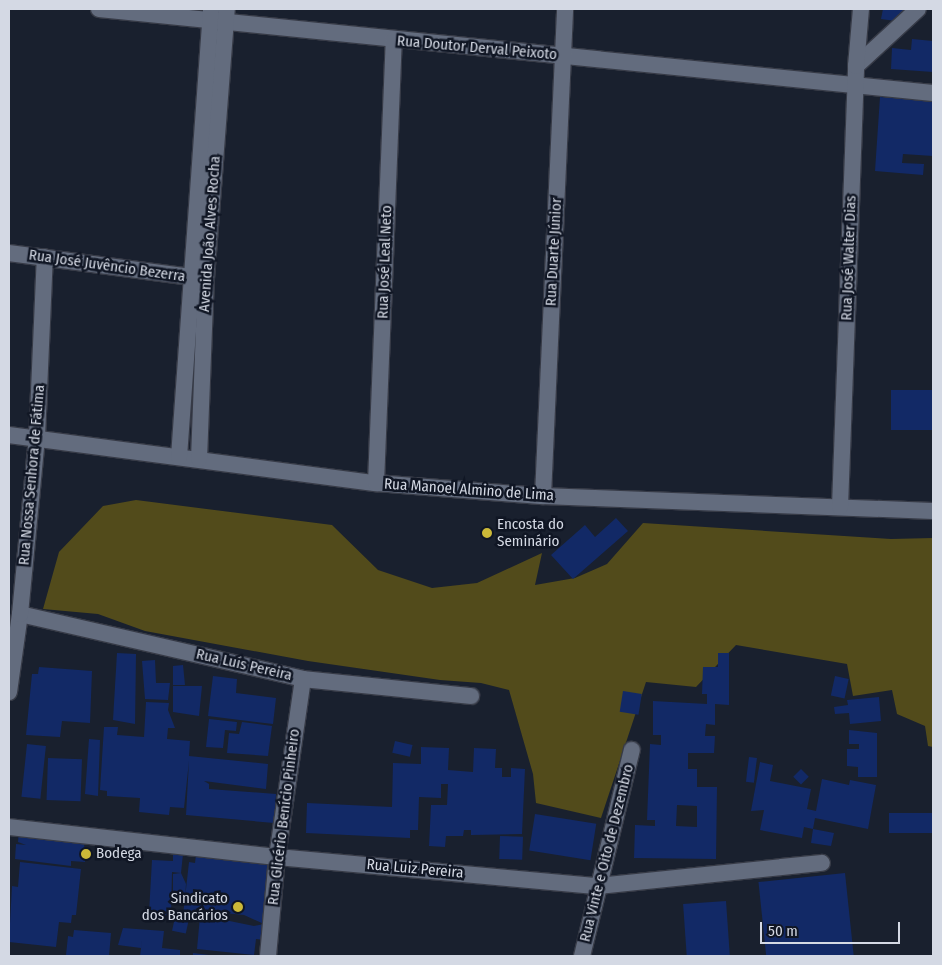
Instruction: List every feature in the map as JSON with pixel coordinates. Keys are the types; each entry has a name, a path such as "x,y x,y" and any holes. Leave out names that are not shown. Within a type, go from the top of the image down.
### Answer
{"street":[{"name":"Rua Doutor Derval Peixoto","path":"98,9 219,14 394,40 564,55 856,87 933,93"},
{"name":"Rua Duarte Júnior","path":"543,496 565,9"},
{"name":"Rua José Walter Dias","path":"840,507 856,66 861,9"},
{"path":"856,66 918,9"},
{"name":"Avenida João Alves Rocha","path":"179,457 198,278 219,14"},
{"name":"Rua José Leal Neto","path":"376,483 394,40"},
{"name":"Rua José Juvêncio Bezerra","path":"9,253 198,278"},
{"name":"Rua Nossa Senhora de Fátima","path":"9,692 20,614 37,437 45,257"},
{"name":"Avenida João Alves Rocha","path":"198,278 199,459"},
{"name":"Rua Manoel Almino de Lima","path":"9,435 37,437 376,483 543,496 933,510"},
{"name":"Rua Luís Pereira","path":"20,614 303,678 471,696"},
{"name":"Rua Glicério Benício Pinheiro","path":"268,956 277,857 303,678"},
{"name":"Rua Vinte e Oito de Dezembro","path":"582,956 632,750"},
{"name":"Rua Luiz Pereira","path":"9,827 277,857 598,886 822,863"}],"shaded area":[{"path":"136,500 332,525 378,570 432,588 477,583 542,553 535,585 575,578 607,564 643,523 891,539 933,538 933,747 928,746 925,726 897,714 892,690 853,696 847,664 736,645 696,687 646,682 601,818 536,803 533,774 509,690 481,683 440,680 308,661 145,631 98,614 43,609 59,552 103,506"}],"building":[{"path":"883,9 904,9 903,22 881,19"},
{"path":"912,39 933,41 933,72 891,69 892,48 911,50"},
{"path":"880,97 933,101 933,156 903,154 902,163 924,164 923,175 875,171"},
{"path":"891,390 933,390 933,430 891,430"},
{"path":"616,518 628,531 573,579 551,555 585,525 595,537"},
{"path":"117,653 136,654 135,724 113,720"},
{"path":"718,653 729,653 729,705 715,704 715,725 706,724 705,736 715,736 714,753 688,753 688,769 697,769 697,787 717,787 716,859 634,858 635,825 655,826 655,820 647,820 650,744 661,745 661,735 653,735 653,701 707,704 707,694 702,694 703,667 718,667","holes":["677,805 697,806 697,827 676,826"]},
{"path":"155,660 156,683 170,683 168,700 145,699 142,661"},
{"path":"183,665 185,685 173,685 173,666"},
{"path":"39,667 92,671 90,723 62,721 60,737 26,735 32,674 38,674"},
{"path":"213,676 237,679 236,693 276,698 273,724 208,716"},
{"path":"835,676 849,679 845,698 831,696"},
{"path":"173,686 202,686 199,716 173,712"},
{"path":"623,691 642,694 638,715 620,712"},
{"path":"879,697 881,721 850,724 849,713 835,714 834,707 848,705 847,700"},
{"path":"146,702 169,703 168,710 175,728 168,728 167,739 190,741 189,756 268,764 266,789 204,781 209,784 209,789 276,794 274,823 186,815 189,761 184,808 170,807 169,815 139,812 140,798 107,796 107,791 100,790 104,727 118,727 117,735 144,737"},
{"path":"209,719 237,722 236,731 225,730 223,748 206,747"},
{"path":"242,722 272,726 268,756 227,753 229,733 239,734"},
{"path":"849,730 877,733 877,777 858,777 858,767 847,766 847,749 859,749 859,744 849,744"},
{"path":"89,739 100,740 98,796 85,794"},
{"path":"395,741 413,745 410,757 392,753"},
{"path":"27,744 46,746 40,799 21,797"},
{"path":"421,747 449,748 448,770 473,772 474,748 496,749 495,768 502,768 502,777 511,777 511,768 525,769 522,834 471,835 471,830 464,830 463,836 446,836 445,847 429,846 431,805 447,805 448,784 441,784 441,798 419,797 418,830 410,830 410,838 306,833 307,803 392,807 393,763 421,764"},
{"path":"749,757 757,758 754,783 746,782"},
{"path":"48,758 82,759 81,801 47,800"},
{"path":"760,762 773,765 770,781 811,789 807,809 816,811 822,779 849,785 850,780 876,785 868,829 815,818 813,829 804,827 802,838 760,830 764,810 751,811"},
{"path":"801,769 809,777 801,785 793,777"},
{"path":"889,813 933,813 933,833 889,833"},
{"path":"535,814 596,824 590,860 529,851"},
{"path":"813,829 834,833 831,846 811,843"},
{"path":"19,830 84,841 85,862 71,861 71,866 15,859 16,844 26,845 18,842"},
{"path":"500,836 523,837 522,860 499,859"},
{"path":"173,853 183,854 181,873 172,872 171,916 149,913 152,860 173,861"},
{"path":"196,855 271,863 264,924 265,940 256,939 254,955 197,949 200,916 183,915 189,862 195,863","holes":["205,911 244,915 264,924 254,926 205,916"]},
{"path":"20,862 81,869 76,915 72,915 71,923 59,922 56,947 9,942 12,886 18,887"},
{"path":"181,873 186,884 185,898 173,898 173,874"},
{"path":"845,873 854,956 766,956 758,882"},
{"path":"726,901 730,956 687,956 683,904"},
{"path":"175,917 189,920 186,934 172,931"},
{"path":"123,928 164,931 162,948 180,950 180,956 140,956 143,933 141,948 118,945"},
{"path":"74,930 111,933 109,956 66,955 68,936 73,937"},
{"path":"193,953 209,955 209,956 193,956"}],"place":[{"name":"Encosta do Seminário","path":"487,533"},
{"name":"Bodega","path":"86,854"},
{"name":"Sindicato dos Bancários","path":"238,907"}]}
